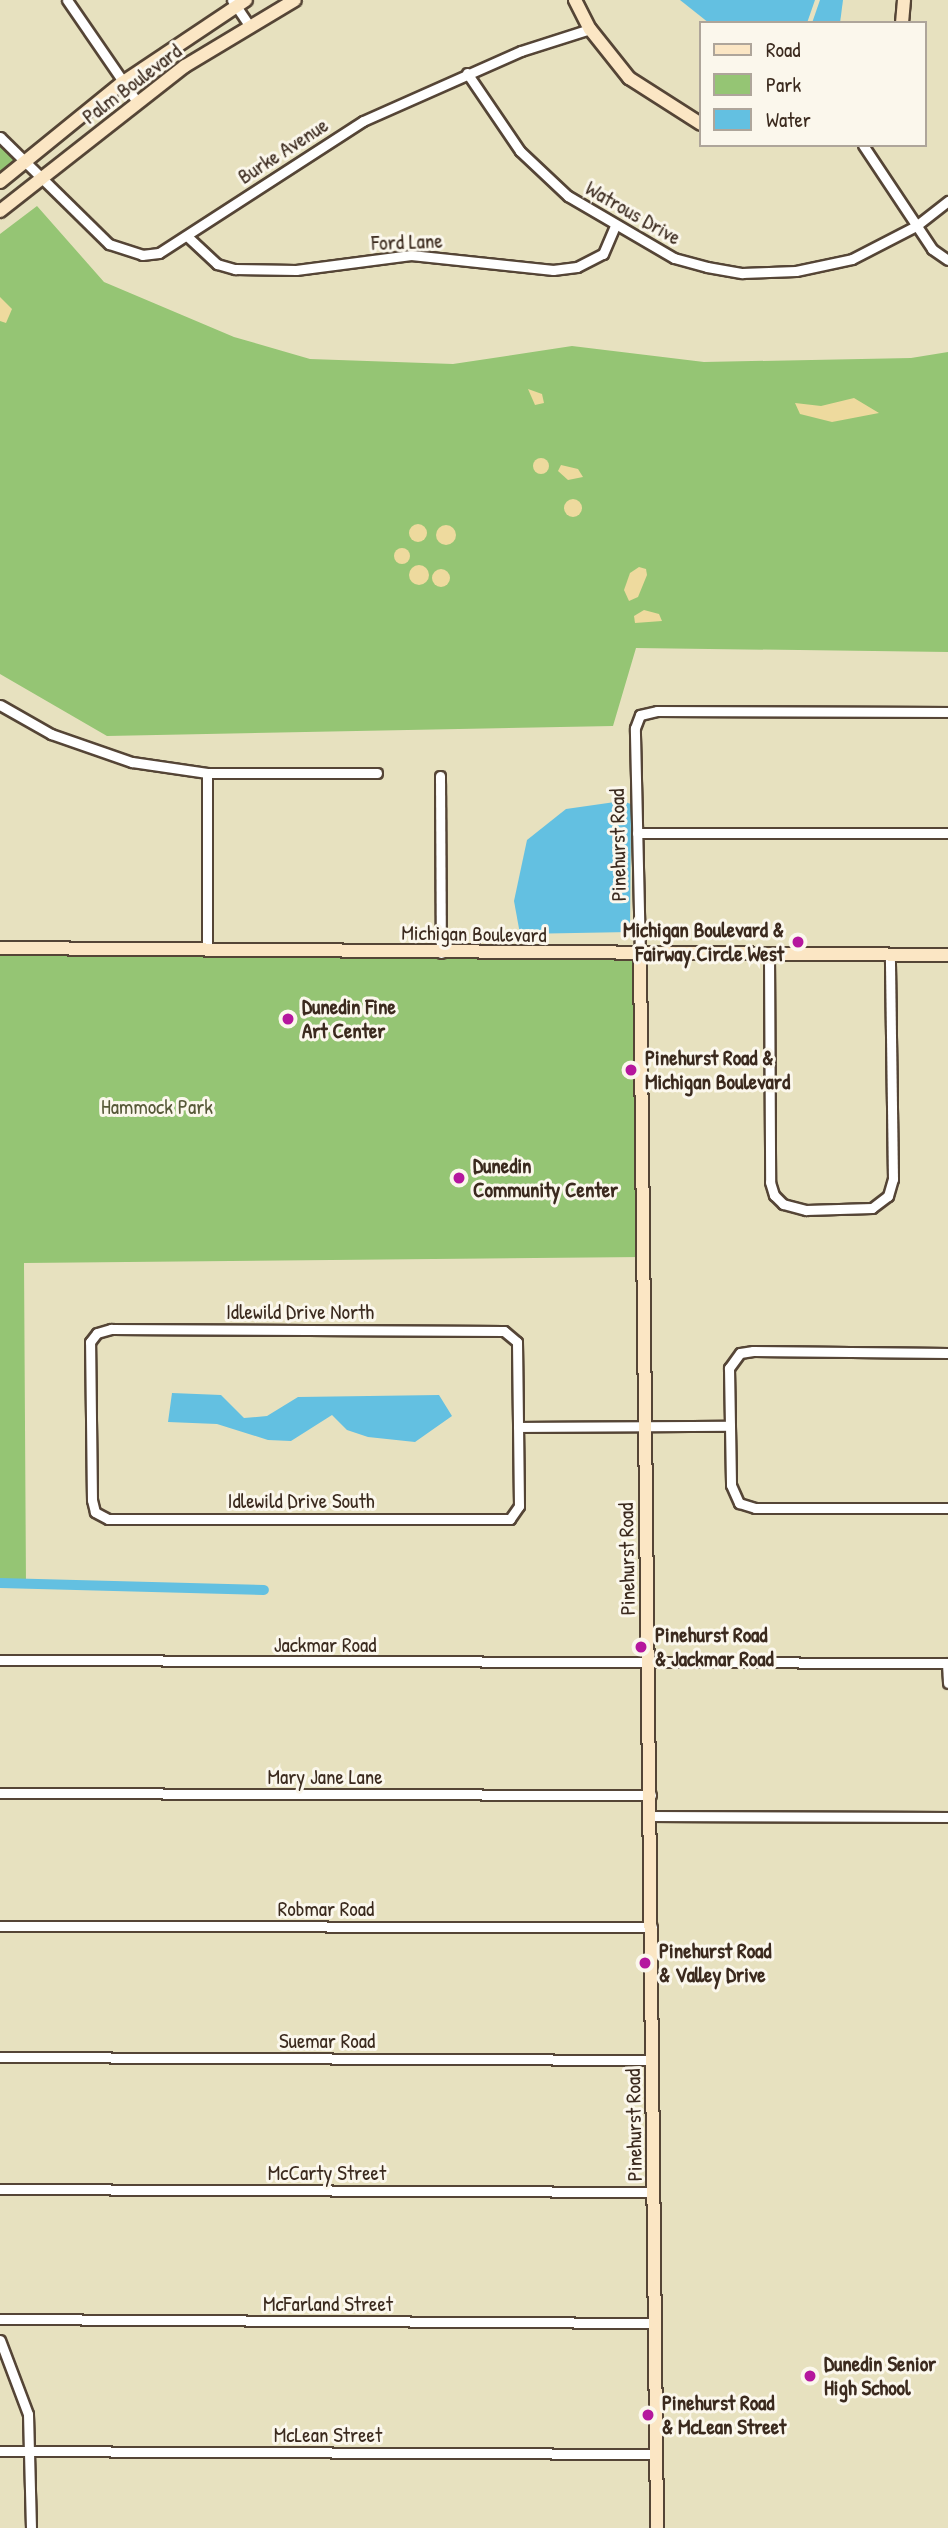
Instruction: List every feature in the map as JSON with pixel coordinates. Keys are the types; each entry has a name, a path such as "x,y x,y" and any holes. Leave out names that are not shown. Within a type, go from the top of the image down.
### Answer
{"street":[{"path":"67,0 137,102"},
{"name":"Palm Boulevard","path":"0,211 137,102 249,25 295,0"},
{"path":"575,0 590,29 629,78 699,123"},
{"path":"902,21 904,0"},
{"path":"238,2 249,25"},
{"name":"Palm Boulevard","path":"0,183 122,83 238,2"},
{"name":"Burke Avenue","path":"0,137 94,233 125,251 159,253 188,237 270,178 363,121 467,73 590,29"},
{"name":"Watrous Drive","path":"467,73 520,151 568,196 615,226 674,258 742,273 796,271 852,259 916,226 948,201"},
{"path":"864,147 932,249 948,260"},
{"name":"Ford Lane","path":"188,237 217,264 235,270 296,270 411,255 553,270 592,262 611,243 615,226"},
{"path":"0,705 92,751 132,762 206,773 377,773"},
{"name":"Pinehurst Road","path":"657,2528 651,1816 643,1426 640,955 635,729 640,715 657,711 948,712"},
{"path":"206,773 207,950"},
{"path":"440,776 441,953"},
{"path":"637,833 948,833"},
{"name":"Michigan Boulevard","path":"0,948 769,956 948,955"},
{"path":"769,956 774,1195 783,1204 806,1210 872,1208 888,1196 893,1179 890,955"},
{"name":"Idlewild Drive North","path":"95,1512 90,1342 97,1333 111,1329 504,1331 517,1342 518,1427"},
{"path":"948,1353 740,1353 729,1368 731,1485 739,1503 747,1507 948,1508"},
{"path":"518,1427 730,1426"},
{"name":"Idlewild Drive South","path":"95,1512 108,1519 510,1519 519,1506 518,1427"},
{"name":"Jackmar Road","path":"0,1660 948,1663"},
{"path":"948,1663 948,1683"},
{"name":"Mary Jane Lane","path":"0,1793 650,1795"},
{"path":"651,1816 948,1817"},
{"name":"Robmar Road","path":"0,1926 652,1927"},
{"name":"Suemar Road","path":"0,2057 653,2060"},
{"name":"McCarty Street","path":"0,2189 654,2192"},
{"name":"McFarland Street","path":"0,2319 656,2323"},
{"path":"0,2340 28,2414 31,2528"},
{"name":"McLean Street","path":"0,2451 657,2454"}],"green space":[{"path":"0,145 16,162 0,175"},
{"path":"37,206 104,282 234,337 310,359 453,364 572,346 704,362 911,358 948,352 948,652 636,648 613,726 107,736 0,674 0,234"},
{"name":"Hammock Park","path":"0,951 640,955 642,1257 24,1263 26,1585 0,1585"}],"sand":[{"path":"0,297 12,309 6,323 0,321"},
{"path":"528,389 542,394 544,403 535,405"},
{"path":"854,398 879,413 832,422 800,414 795,403 821,406"},
{"path":"541,458 547,460 547,472 541,474 535,472 533,466 535,460"},
{"path":"561,465 578,469 583,477 568,480 558,471"},
{"path":"573,499 579,502 582,508 579,514 573,517 567,514 564,508 567,502"},
{"path":"414,524 422,524 427,533 425,540 414,542 409,537 409,529"},
{"path":"442,525 450,525 456,535 450,545 442,545 436,539 436,531"},
{"path":"402,548 408,550 408,562 402,564 396,562 394,556 396,550"},
{"path":"419,565 426,568 429,575 426,582 419,585 412,582 409,575 412,568"},
{"path":"639,567 646,569 647,575 638,597 629,601 624,590 630,573"},
{"path":"441,569 447,572 450,578 447,584 441,587 435,584 432,578 435,572"},
{"path":"644,610 659,614 662,621 635,623 634,616"}],"water":[{"path":"680,0 815,0 808,21 706,21"},
{"path":"820,0 843,0 840,21 813,21"},
{"path":"622,801 631,804 630,932 520,934 514,901 527,840 566,809"},
{"path":"172,1393 221,1395 244,1418 267,1416 298,1397 439,1395 452,1416 415,1442 368,1437 347,1430 332,1415 291,1441 268,1440 217,1424 168,1422"}],"waterway":[{"path":"0,1583 264,1590"}],"place":[{"name":"Michigan Boulevard & Fairway Circle West","path":"798,942"},
{"name":"Dunedin Fine Art Center","path":"288,1019"},
{"name":"Pinehurst Road & Michigan Boulevard","path":"631,1070"},
{"name":"Dunedin Community Center","path":"459,1178"},
{"name":"Pinehurst Road & Jackmar Road","path":"641,1647"},
{"name":"Pinehurst Road & Valley Drive","path":"645,1963"},
{"name":"Dunedin Senior High School","path":"810,2376"},
{"name":"Pinehurst Road & McLean Street","path":"648,2415"}]}
